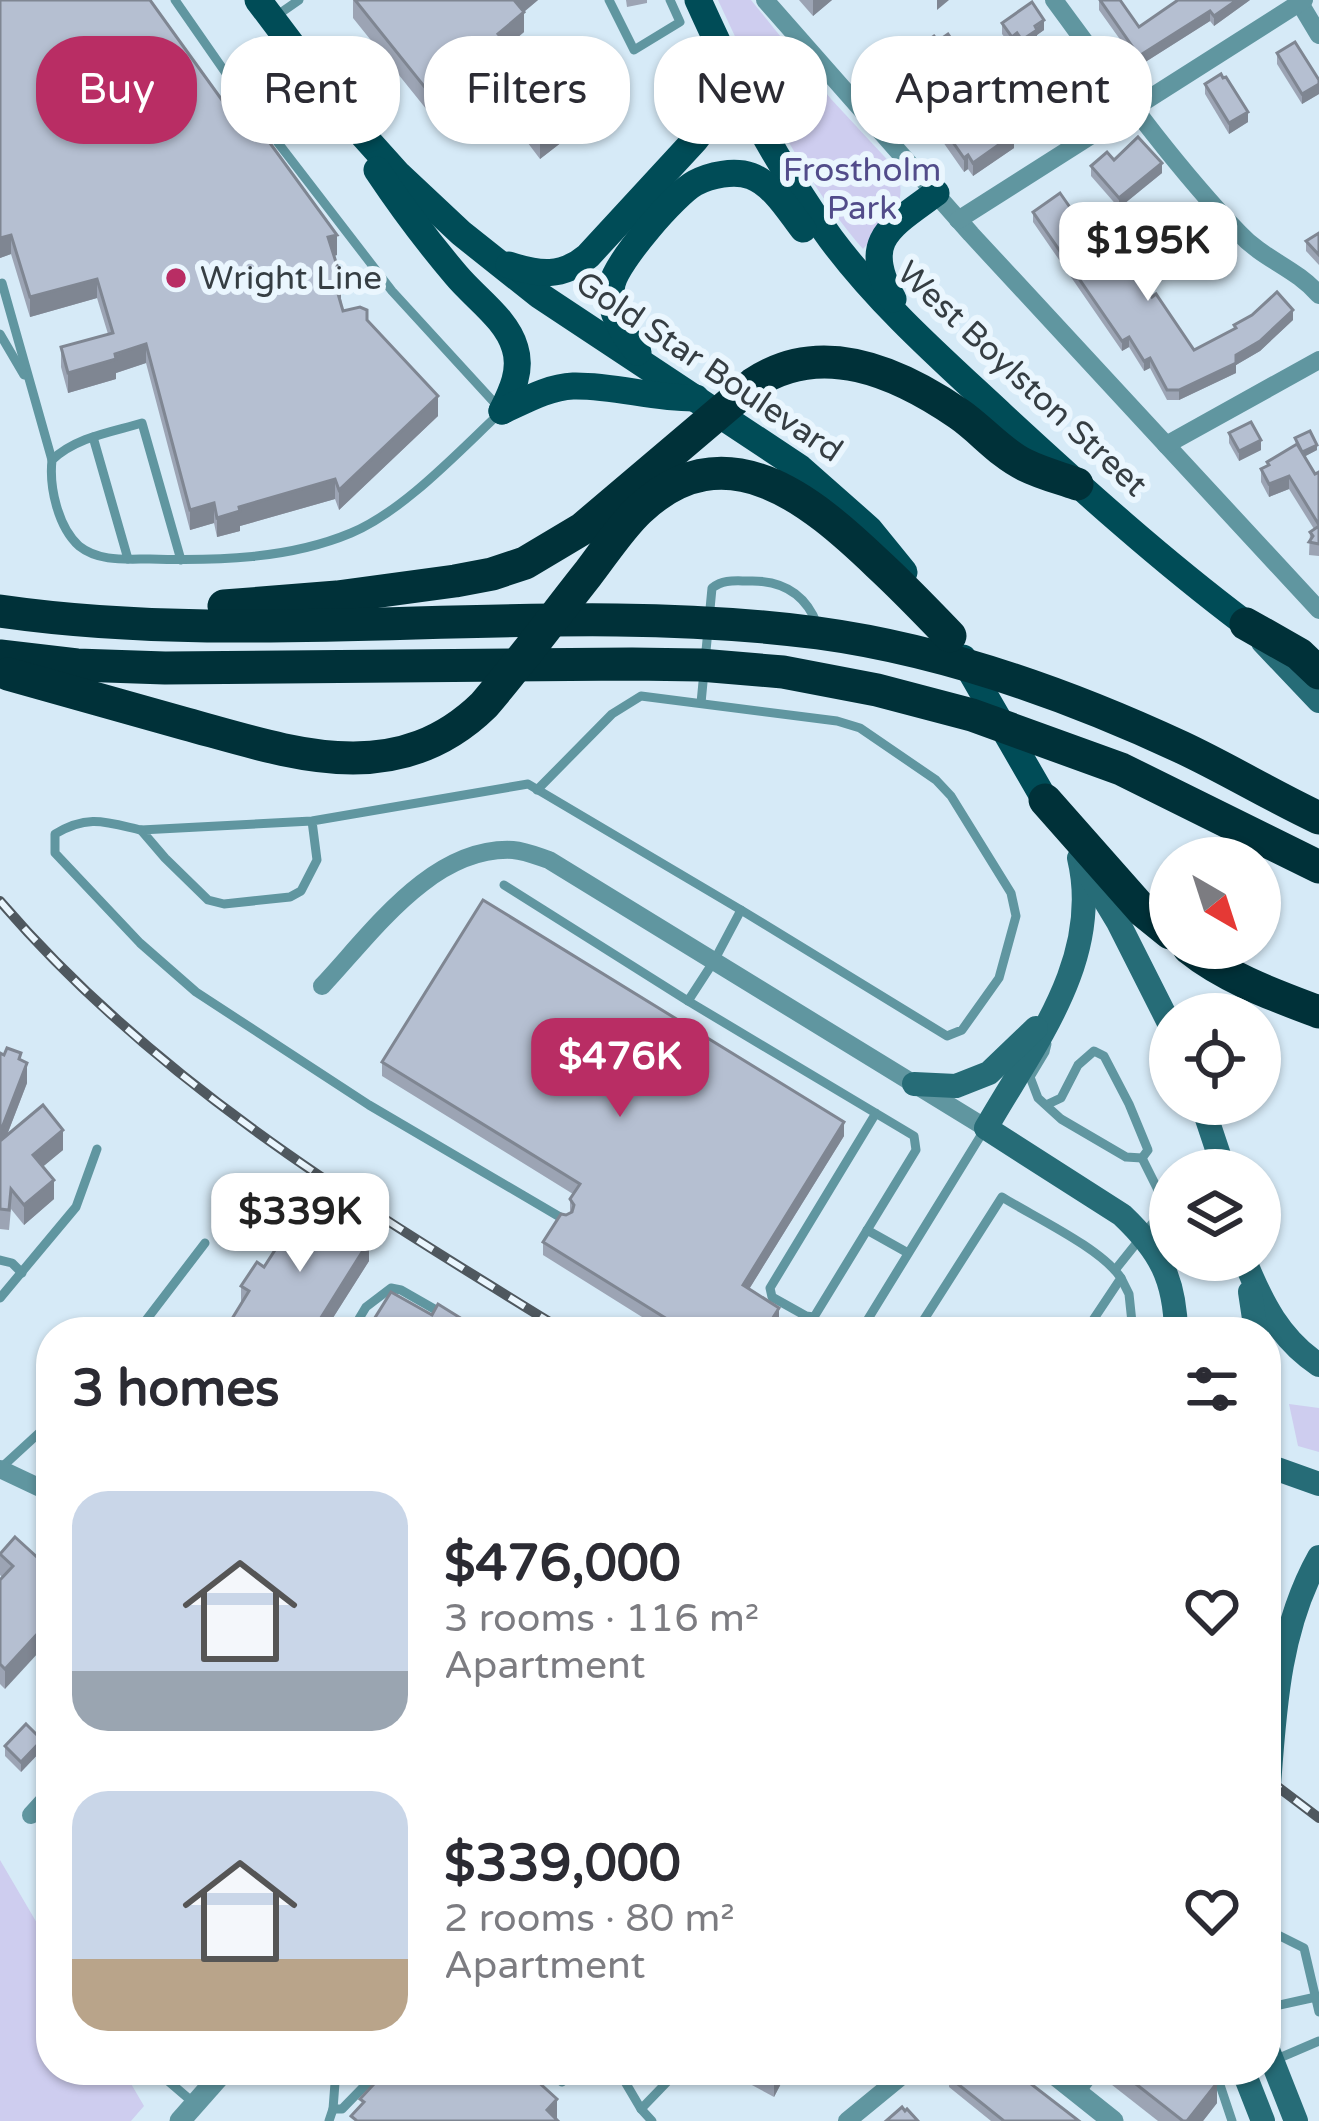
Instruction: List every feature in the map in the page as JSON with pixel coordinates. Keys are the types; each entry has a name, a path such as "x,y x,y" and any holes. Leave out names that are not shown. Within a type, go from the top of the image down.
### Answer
{"highway":[{"path":"66,620 337,597 493,574 525,563 563,543 753,385 778,369 802,364 847,364 890,375 961,415 1022,464 1077,484"},
{"path":"0,672 295,754 363,759 411,749 460,726 484,706 647,503 685,481 730,473 776,484 818,511 950,636"},
{"path":"0,611 194,627 676,620 819,633 905,650 1030,686 1117,718 1319,818"},
{"path":"1246,624 1298,654 1319,673"},
{"path":"0,656 165,668 700,665 783,672 877,689 1070,749 1147,780 1319,867"},
{"path":"1045,800 1149,916"},
{"path":"1222,969 1265,991 1319,1009"}],"main road":[{"name":"West Boylston Street","path":"698,0 714,36"},
{"name":"Gold Star Boulevard","path":"264,9 284,36"},
{"path":"360,144 458,277 504,326 515,348 518,369 502,411"},
{"name":"Gold Star Boulevard","path":"372,144 397,173 539,295 784,456 850,511 891,556 950,636 1118,922 1154,993"},
{"path":"489,256 536,273 572,268 691,144"},
{"name":"West Boylston Street","path":"769,144 852,266 914,333 1077,484 1246,624 1319,701"},
{"path":"657,372 624,333 614,311 612,284 634,245 695,183 720,175 752,176 773,191 812,242 852,266"},
{"path":"914,333 883,280 878,250 885,235 936,194"},
{"path":"502,411 571,386 696,398"},
{"path":"1079,858 1085,902 1082,942 1071,974 986,1128 1122,1215 1142,1235 1173,1288 1175,1317"},
{"path":"914,1084 956,1086 989,1073 1051,1014"},
{"path":"1248,1281 1254,1317"},
{"path":"1254,1281 1271,1317"},
{"path":"1281,1329 1319,1365"},
{"path":"1281,1470 1319,1484"},
{"path":"1281,1669 1296,1607 1319,1557"},
{"path":"1281,2083 1296,2121"},
{"path":"1249,2085 1264,2121"}],"street":[{"path":"765,0 958,220 1319,610"},
{"path":"1054,0 1080,36"},
{"path":"1152,96 1301,1 1319,35"},
{"path":"1152,131 1237,232 1261,255 1302,277 1319,295"},
{"path":"958,220 1077,144"},
{"path":"1166,446 1319,359"},
{"path":"322,986 413,890 452,863 488,851 517,850 549,860 986,1128"},
{"path":"0,1468 36,1486"},
{"path":"31,1815 36,1810"},
{"path":"188,2112 212,2085"},
{"path":"848,2121 891,2085"},
{"path":"1068,2085 1113,2121"}],"lane":[{"path":"2,283 52,460 56,502 80,547 106,559 244,557 352,533 419,487 502,411 392,291 239,92 175,0"},
{"path":"264,9 299,0"},
{"path":"609,0 634,50 680,22 670,0"},
{"path":"0,334 33,390"},
{"path":"52,460 64,449 142,423 181,560"},
{"path":"94,437 128,559"},
{"path":"701,704 712,588 722,581 772,580 797,592 815,617 820,638"},
{"path":"820,718 825,658"},
{"path":"537,790 612,714 641,696 820,718 860,728 936,780 951,796 1011,893 1016,916 999,978 962,1030 947,1036 740,910 537,790 528,784 312,820 141,830 97,820 74,822 55,834 56,853 140,943 196,992 369,1105 565,1220"},
{"path":"141,830 208,900 224,904 301,892 317,860 312,820"},
{"path":"504,885 914,1136 916,1150 814,1316 806,1316 772,1297 770,1288 876,1113"},
{"path":"688,1001 740,910"},
{"path":"1051,1014 1046,1052 1030,1077 1038,1098 1061,1119 1126,1157 1142,1158"},
{"path":"1046,1105 1061,1098 1078,1065 1094,1051 1104,1055 1148,1150 1142,1158"},
{"path":"869,1317 986,1128"},
{"path":"0,1298 76,1207 97,1149"},
{"path":"1094,1317 1162,1210 1142,1158"},
{"path":"926,1317 1002,1197 1096,1255 1118,1274 1132,1317"},
{"path":"867,1230 908,1253"},
{"path":"148,1317 205,1243"},
{"path":"0,1260 22,1273"},
{"path":"360,1317 366,1306 391,1288 447,1317"},
{"path":"0,1468 36,1436"},
{"path":"1281,1938 1304,1948 1319,2012"},
{"path":"1281,2005 1316,1997"},
{"path":"1281,2056 1319,2042"},
{"path":"170,2085 188,2112"},
{"path":"329,2121 335,2085"},
{"path":"333,2109 342,2109 365,2085"},
{"path":"627,2085 652,2121"},
{"path":"641,2109 665,2085"},
{"path":"1079,2094 1086,2085"},
{"path":"1221,2085 1232,2121"}],"green space":[{"path":"718,0 751,0 780,36 735,36"},
{"name":"Frostholm Park","path":"827,94 851,121 851,144 873,144 896,169 898,204 863,249 840,221 791,144 827,144"},
{"path":"1289,1404 1319,1408 1319,1452 1298,1446"},
{"path":"0,1860 36,1921 36,2085 132,2085 144,2106 131,2121 0,2121"}],"building":[{"name":"Wright Line","path":"0,0 150,0 176,36 36,36 36,144 197,144 197,65 221,99 221,144 271,144 337,235 328,237 341,278 334,280 343,311 367,310 367,320 438,396 339,490 335,479 217,518 214,503 190,510 146,344 115,354 116,359 68,373 61,347 113,333 97,279 30,297 11,235 0,238"},
{"path":"355,0 514,0 524,12 500,36 424,36 424,86 400,56 400,36 384,36"},
{"path":"1100,0 1120,0 1139,27 1178,0 1237,0 1214,16 1210,11 1152,48 1152,36 1125,36"},
{"path":"1032,2 1044,20 1028,36 1011,36 1002,23"},
{"path":"1295,42 1319,80 1302,94 1277,53"},
{"path":"1221,74 1248,112 1229,123 1205,84"},
{"path":"954,144 1000,144 973,163 968,155 964,158"},
{"path":"1131,144 1144,144 1162,163 1119,198 1091,166 1107,152 1114,160"},
{"path":"1060,193 1090,236 1102,229 1118,255 1133,243 1142,255 1130,264 1194,350 1236,328 1277,292 1293,310 1260,341 1236,355 1236,363 1179,390 1167,390 1150,358 1144,361 1129,337 1122,341 1033,212"},
{"path":"1215,220 1228,239 1207,253 1194,235"},
{"path":"1319,233 1319,255 1306,241"},
{"path":"1251,422 1261,440 1239,451 1229,433"},
{"path":"1310,431 1317,445 1302,452 1295,438"},
{"path":"1297,444 1315,474 1319,472 1319,525 1289,476 1269,484 1261,469"},
{"path":"1319,526 1319,544 1309,542 1310,532"},
{"path":"483,900 844,1122 743,1285 779,1308 773,1317 664,1317 543,1242 561,1214 572,1212 570,1199 580,1184 382,1062"},
{"path":"7,1048 21,1053 19,1059 27,1063 0,1133 0,1053 4,1055"},
{"path":"43,1105 63,1130 33,1155 54,1180 24,1205 11,1189 9,1210 0,1209 0,1141"},
{"path":"306,1202 369,1241 321,1317 233,1317 249,1291 241,1286 257,1262 264,1267"},
{"path":"391,1292 432,1315 438,1304 459,1317 375,1317"},
{"path":"15,1537 36,1556 36,1635 5,1669 0,1664 0,1580 13,1566 0,1554"},
{"path":"26,1724 36,1734 36,1746 21,1762 5,1746"},
{"path":"373,2085 542,2085 557,2099 547,2110 558,2121 357,2121 351,2116 364,2102 360,2099"},
{"path":"959,2085 1032,2085 1079,2121 1004,2121"},
{"path":"1137,2085 1215,2085 1183,2121"},
{"path":"902,2107 918,2121 886,2121"}],"railway":[{"path":"0,901 61,967 195,1085 339,1189 542,1317"},
{"path":"1281,1789 1319,1818"}],"place":[{"name":"Wright Line","path":"176,278"}]}
